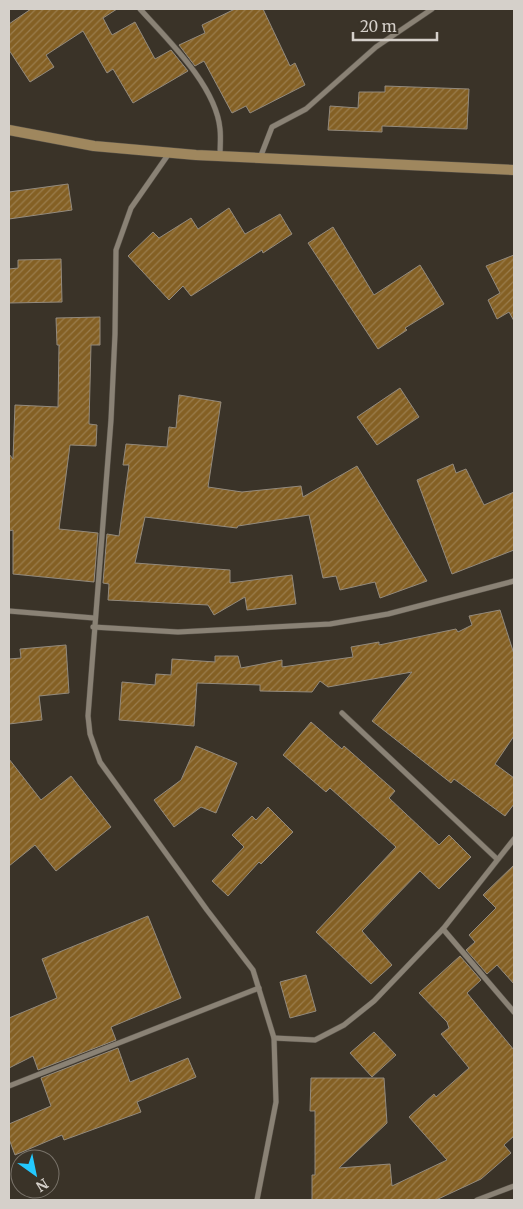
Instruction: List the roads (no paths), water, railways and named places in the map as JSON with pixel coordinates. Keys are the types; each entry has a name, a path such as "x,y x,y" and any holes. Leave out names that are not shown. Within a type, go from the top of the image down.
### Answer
{"street":[{"path":"140,9 180,53 211,98 220,128 220,156"},
{"path":"260,158 272,127 306,109 376,47 432,9"},
{"path":"9,130 94,146 220,156 514,170"},
{"path":"170,152 132,208 116,250 111,420 93,627 88,716 90,734 100,762 207,910 253,970 274,1038 276,1102 257,1200"},
{"path":"93,627 178,632 330,624 388,614 514,581"},
{"path":"9,611 94,618"},
{"path":"342,713 497,859"},
{"path":"274,1038 315,1040 344,1025 374,1001 443,929 514,839"},
{"path":"443,929 514,1012"},
{"path":"9,1086 258,988"},
{"path":"477,1200 514,1186"}]}
